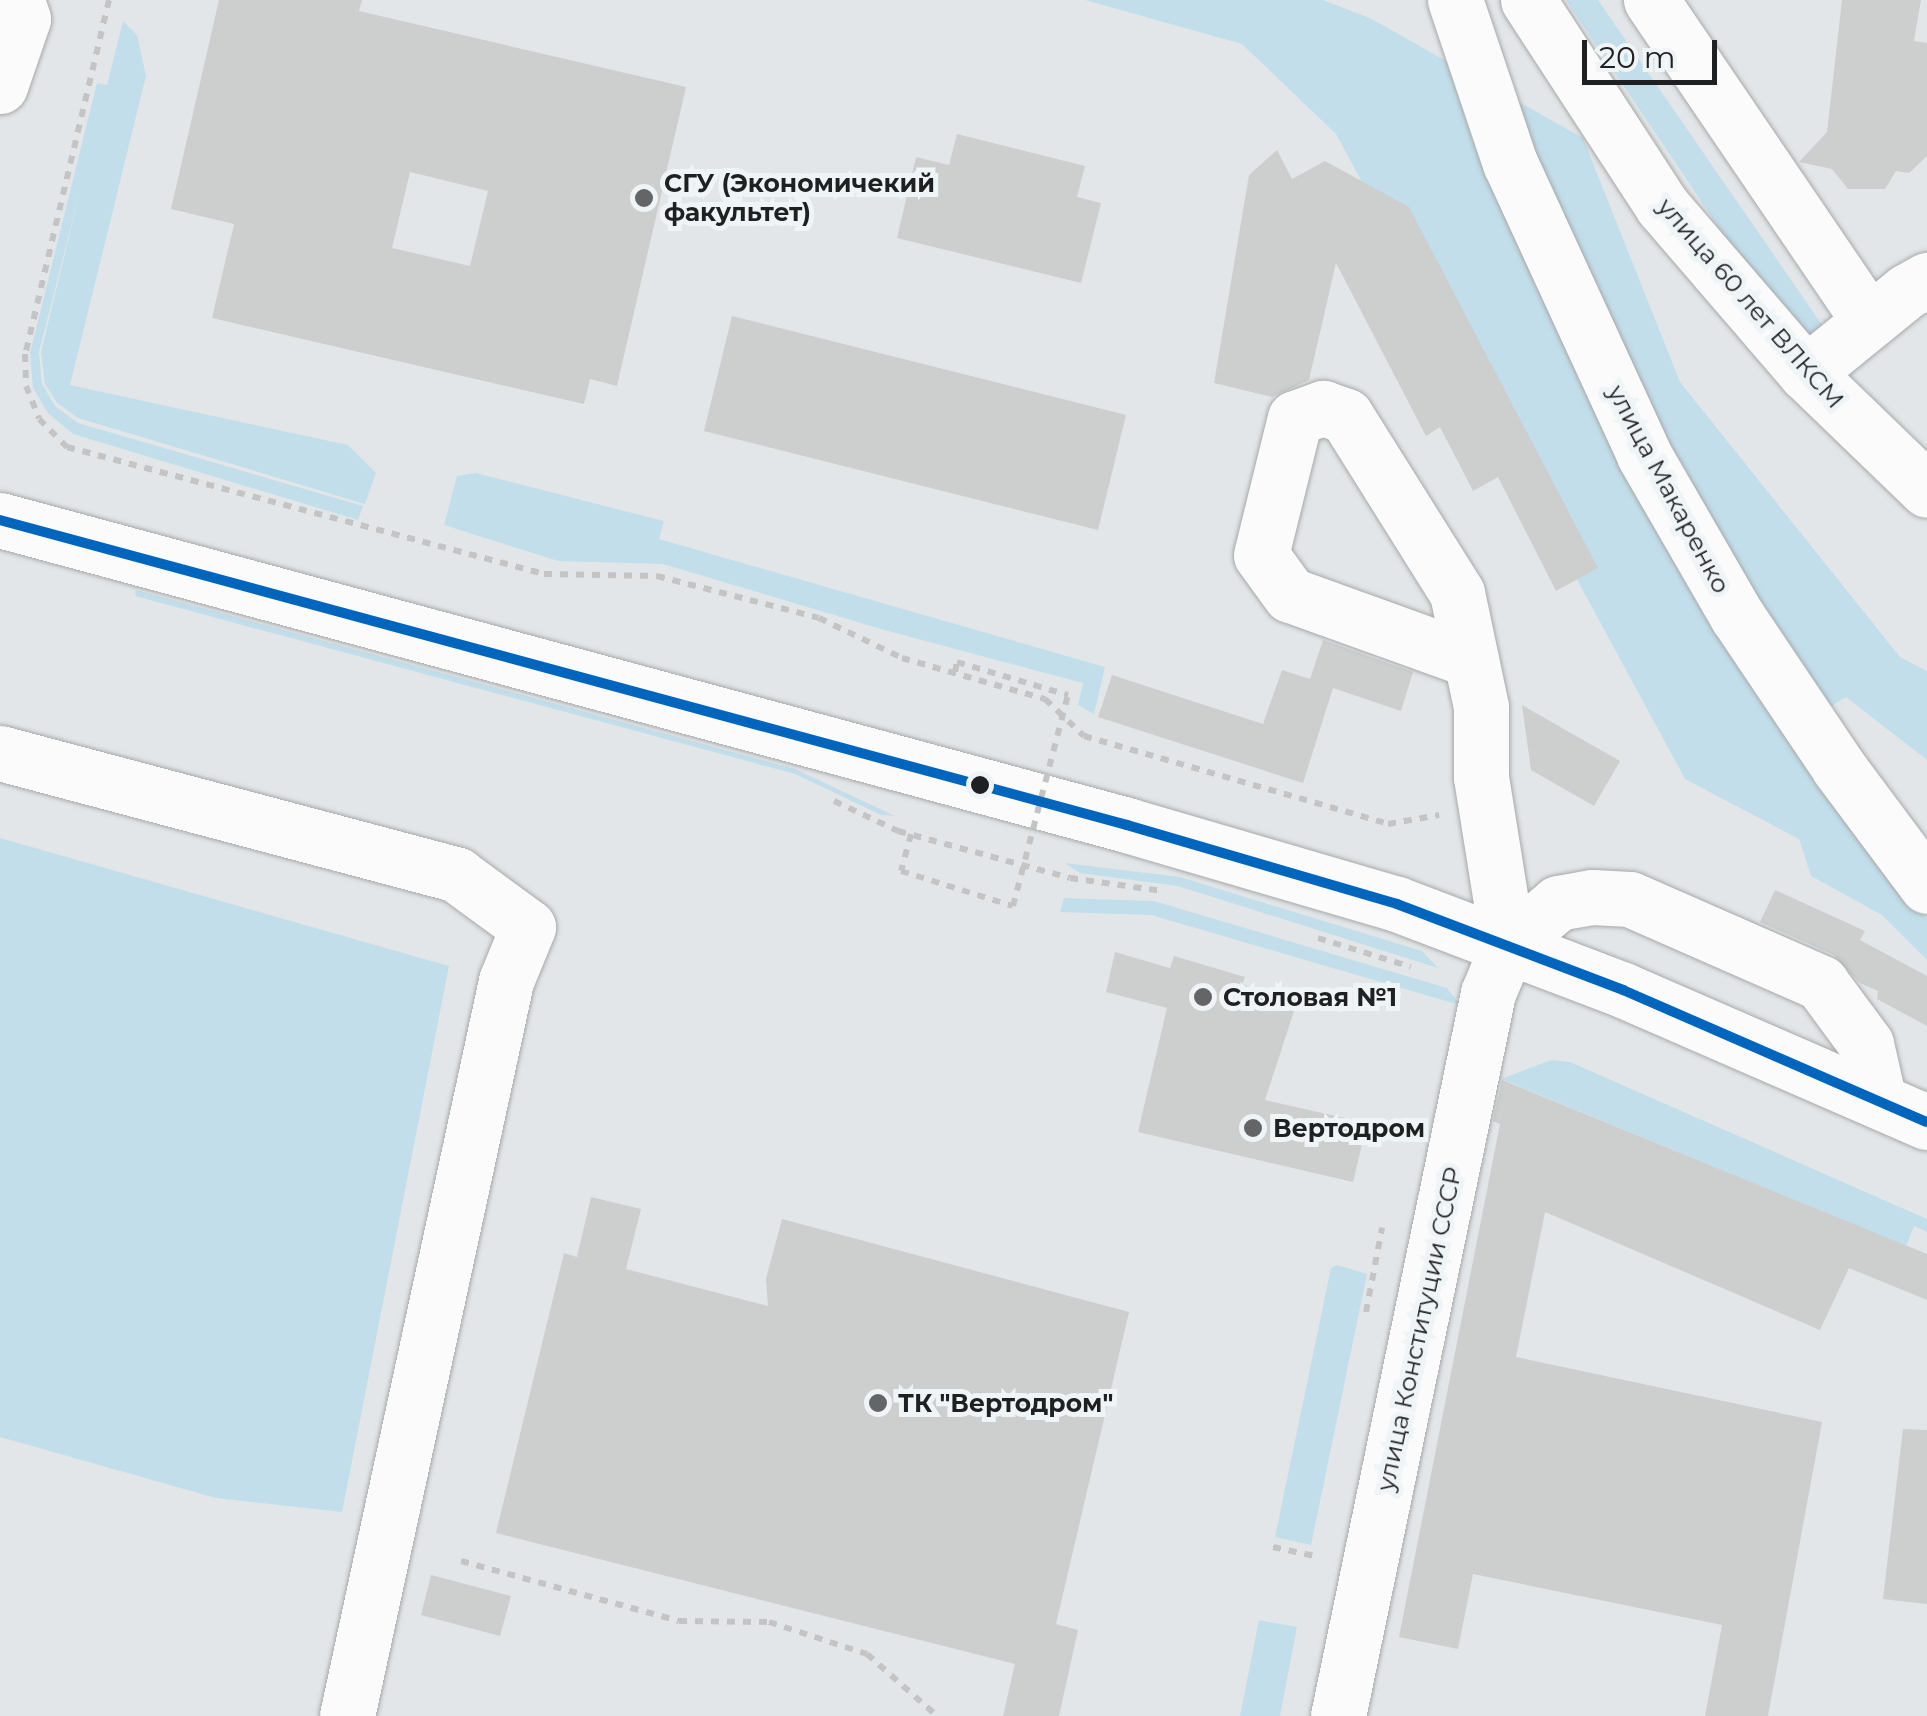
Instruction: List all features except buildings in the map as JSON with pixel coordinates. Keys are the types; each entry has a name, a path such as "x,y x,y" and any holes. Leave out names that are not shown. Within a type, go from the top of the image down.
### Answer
{"street":[{"path":"0,86 23,19 17,0"},
{"name":"улица Макаренко","path":"1456,0 1510,163 1644,455 1748,631 1840,768 1927,886"},
{"name":"улица 60 лет ВЛКСМ","path":"1528,0 1663,207 1806,373 1923,482"},
{"path":"1652,0 1860,308"},
{"path":"1806,373 1860,308 1927,242"},
{"path":"1860,308 1927,280"},
{"path":"1471,660 1290,596 1261,555 1295,418 1323,408 1346,416 1458,592 1480,707 1481,777 1508,945"},
{"path":"0,520 1127,824 1396,904 1508,945 1903,1112"},
{"path":"0,753 456,876 528,927 506,980 347,1716"},
{"path":"1508,945 1558,903 1592,897 1630,899 1821,983 1866,1044 1903,1112"},
{"name":"улица Конституции СССР","path":"1338,1716 1488,993 1508,945"}],"path":[{"path":"109,0 25,354 26,386 39,418 67,447 544,574 657,576 818,618 902,658 1045,699 1084,736 1388,824 1438,816 1448,806"},
{"path":"911,834 901,872 1013,906 1068,695 957,662 956,672"},
{"path":"1273,1547 1321,1557"},
{"path":"461,1561 679,1622 769,1622 786,1627 867,1654 938,1716"}],"shaded area":[{"path":"1085,0 1323,0 1370,18 1583,138 1680,382 1900,657 1927,671 1927,760 1846,697 1787,733 1927,919 1927,960 1882,915 1811,876 1799,839 1685,779 1336,134 1242,44"},
{"path":"1566,0 1598,0 1827,332 1806,357"},
{"path":"123,21 137,35 146,76 70,385 348,445 376,473 365,504 78,418 57,403 45,384 41,352 81,187 39,352 42,384 55,406 78,423 363,506 358,520 73,434 48,413 33,388 30,353 97,83 107,85"},
{"path":"476,473 664,521 659,539 1105,667 1094,714 1078,705 1083,683 888,631 663,564 558,561 444,525 457,476"},
{"path":"136,590 795,769 895,816 881,815 795,774 135,596"},
{"path":"0,838 449,966 342,1512 216,1498 0,1437"},
{"path":"1065,863 1180,877 1422,951 1438,968 1178,886 1080,873"},
{"path":"1064,898 1154,901 1447,988 1460,1005 1151,915 1060,912"},
{"path":"1551,1060 1570,1062 1927,1219 1927,1232 1914,1226 1906,1246 1501,1079"},
{"path":"1337,1265 1367,1274 1311,1545 1275,1537 1331,1268"},
{"path":"1259,1620 1297,1627 1280,1716 1240,1716"}],"transit line":[{"path":"0,520 1127,825 1397,904 1623,990 1927,1122"}],"place":[{"name":"СГУ (Экономичекий факультет)","path":"644,198"},
{"name":"Столовая №1","path":"1203,997"},
{"name":"Вертодром","path":"1253,1128"},
{"name":"ТК \"Вертодром\"","path":"878,1403"}]}
